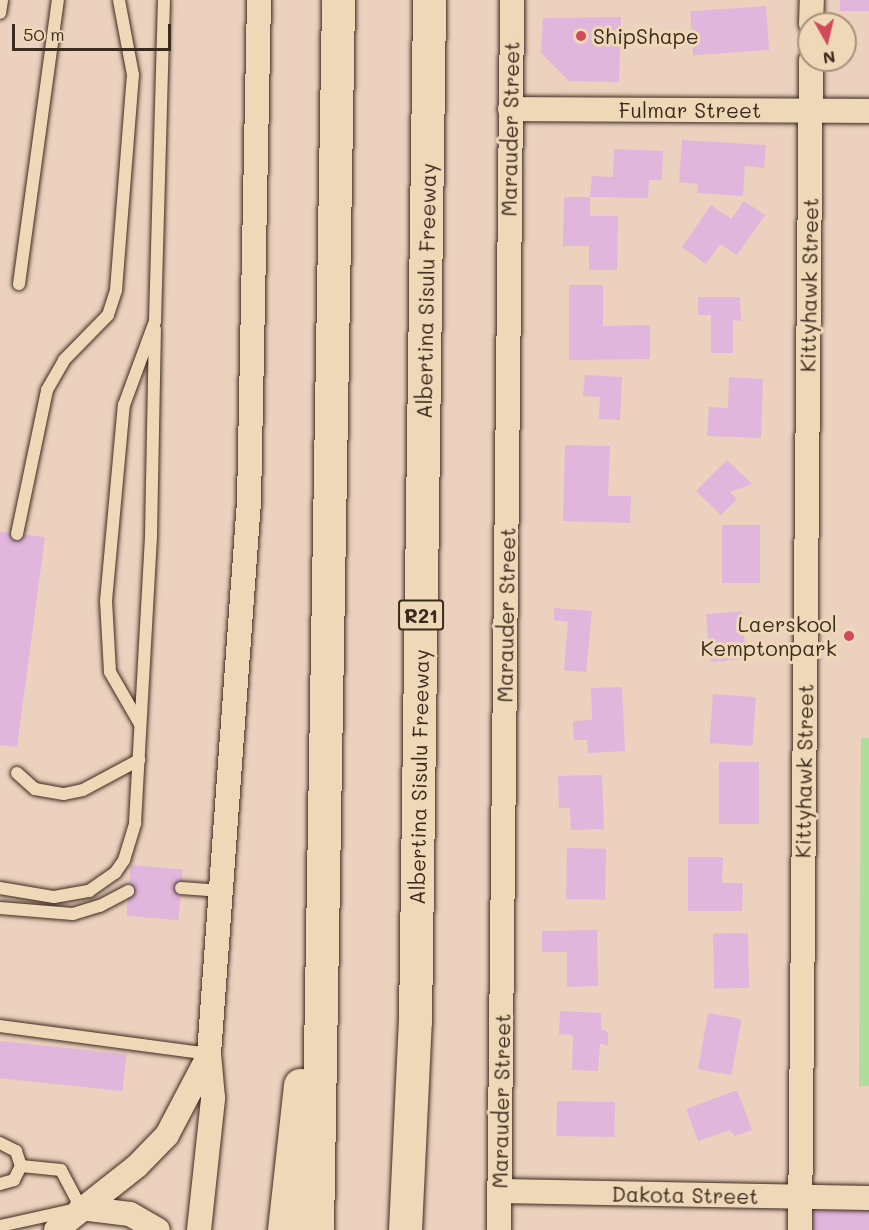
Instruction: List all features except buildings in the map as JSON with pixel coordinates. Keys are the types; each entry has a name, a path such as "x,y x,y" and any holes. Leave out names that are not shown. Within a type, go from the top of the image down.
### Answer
{"highway":[{"path":"317,1230 320,907 338,0"},
{"name":"Albertina Sisulu Freeway","path":"405,1230 416,1021 429,0"},
{"path":"284,1230 320,907"}],"street":[{"path":"199,1230 213,1098 209,1054 249,502 259,0"},
{"name":"Marauder Street","path":"500,1230 512,0"},
{"name":"Kittyhawk Street","path":"800,1230 811,72"},
{"name":"Fulmar Street","path":"510,109 869,111"},
{"path":"56,1230 137,1166 168,1135 209,1054"},
{"name":"Dakota Street","path":"500,1191 869,1198"},
{"path":"81,1208 130,1214 158,1230"}],"lane":[{"path":"0,13 2,0"},
{"path":"19,284 58,0"},
{"path":"17,534 47,390 64,360 108,315 116,290 133,75 119,0"},
{"path":"0,888 54,897 71,896 89,891 115,873 124,860 135,823 151,534 164,0"},
{"path":"140,724 110,672 106,602 124,405 155,321"},
{"path":"16,773 35,789 64,794 83,790 139,760"},
{"path":"182,888 222,891"},
{"path":"0,908 73,914 100,906 128,891"},
{"path":"0,1026 209,1054"},
{"path":"0,1143 16,1151 21,1166 14,1180 0,1184"},
{"path":"0,1226 81,1208 61,1170 21,1166"}],"green space":[{"path":"861,738 869,738 869,1086 859,1086"}],"place":[{"name":"ShipShape","path":"581,36"},
{"name":"Laerskool Kemptonpark","path":"849,636"}]}
